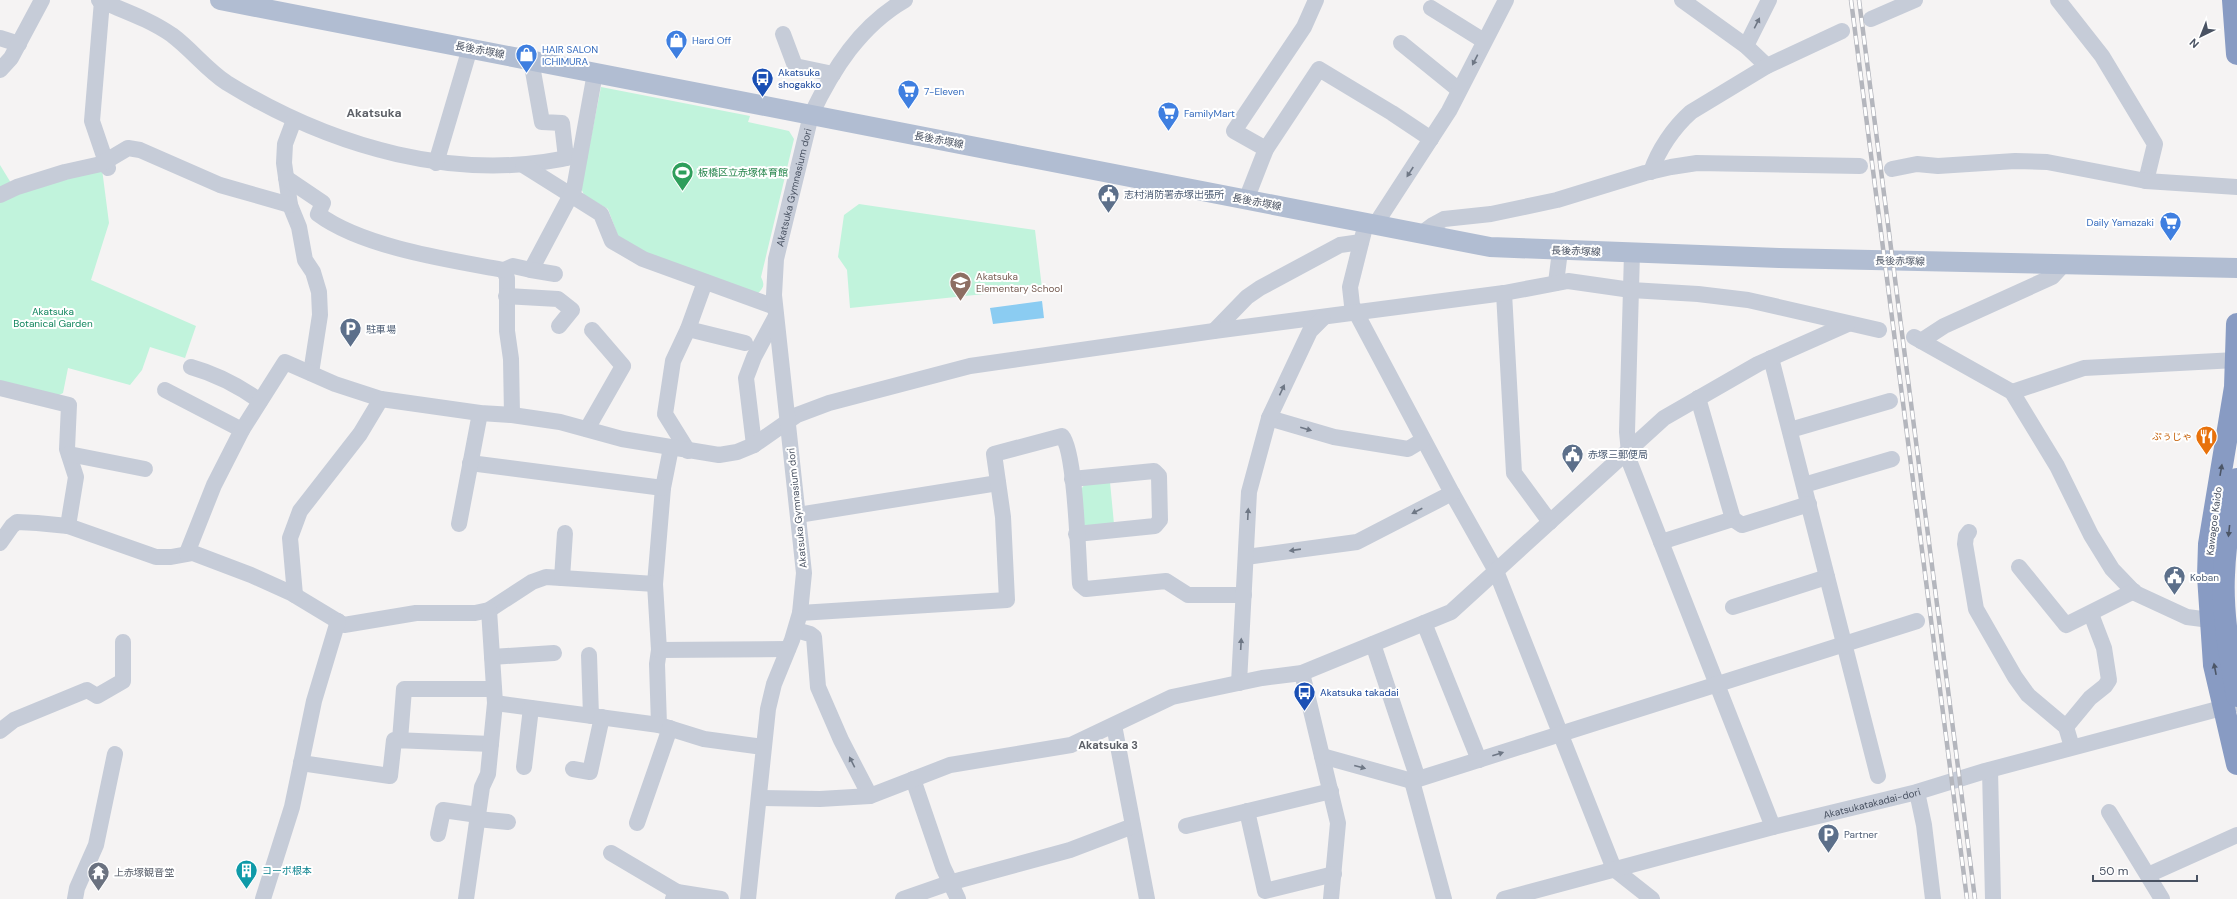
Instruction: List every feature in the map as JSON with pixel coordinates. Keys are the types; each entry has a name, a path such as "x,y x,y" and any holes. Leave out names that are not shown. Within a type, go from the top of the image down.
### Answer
{"highway":[{"path":"2234,0 2237,54"},
{"name":"Kawagoe Kaido","path":"2233,702 2214,665 2210,620 2209,544 2235,387 2237,324"},
{"name":"Kawagoe Kaido","path":"2237,479 2230,517 2224,576 2237,764"}],"main road":[{"name":"長後赤塚線","path":"220,0 259,4 595,73 1490,247 1560,251 1877,261 2237,268"}],"street":[{"path":"0,70 19,44 42,0"},
{"path":"1266,149 1234,131 1304,27 1316,0"},
{"path":"1506,0 1460,90 1431,139 1371,224 1361,242 1349,293 1357,313 1452,493 1496,572 1614,869 1652,899"},
{"path":"1682,0 1746,46 1767,66"},
{"path":"1746,46 1769,0"},
{"path":"1871,19 1915,0"},
{"path":"2058,0 2102,56 2155,144 2146,181"},
{"path":"107,164 92,120 100,1 144,18 172,36 226,82 294,120 328,135 436,163 523,165 573,157"},
{"name":"Akatsuka Gymnasium dori","path":"748,899 763,747 770,696 796,630 803,595 804,573 776,312 774,286 776,259 811,115 833,74 871,25 894,4"},
{"path":"1431,8 1484,41"},
{"path":"1651,172 1655,159 1683,120 1691,112 1767,66 1842,31"},
{"path":"783,34 795,66 833,74"},
{"path":"0,38 19,44"},
{"path":"1401,44 1460,90"},
{"path":"436,163 470,48"},
{"path":"531,60 542,122 562,123 573,157"},
{"path":"1246,200 1266,149 1319,69 1392,113 1431,139"},
{"path":"531,270 571,195 573,157 595,73"},
{"path":"294,120 285,144 284,162 290,206 299,227 305,260 313,272 319,292 320,315 310,373"},
{"path":"0,195 58,174 107,164 128,148 140,150 220,185 290,206"},
{"path":"1892,169 1917,164 1938,166 2015,161 2047,162 2146,181 2237,187"},
{"path":"1421,234 1433,224 1444,219 1491,214 1557,200 1651,172 1697,163 1860,166"},
{"path":"523,165 601,214 612,241 625,249 643,259 705,282 776,312 750,351 746,378 754,445"},
{"path":"286,178 323,203 318,214 334,226 370,240 458,262 504,270 512,266 555,274"},
{"path":"1214,331 1247,297 1260,288 1340,245 1361,242"},
{"path":"1556,283 1560,251"},
{"path":"1632,253 1628,451 1630,463 1773,827"},
{"path":"2064,264 2052,277 1918,339 1956,362 2012,392 2057,466 2091,536 2112,569 2134,591 2187,617 2210,620"},
{"path":"504,270 507,278 506,296 512,415"},
{"path":"187,553 214,485 242,430 285,362 335,384 381,399 480,413 512,415 560,422 671,448 719,455 737,452 754,445 797,416 829,403 970,366 1214,331 1323,318 1504,293 1568,281 1631,290 1698,294 1748,300 1879,330"},
{"path":"688,451 665,414 673,361 688,329 705,282"},
{"path":"1504,293 1514,473 1550,522"},
{"path":"506,296 558,299 572,310 559,326"},
{"path":"1239,683 1249,492 1269,418 1310,331 1323,318"},
{"path":"759,798 820,799 870,796 950,765 1071,746 1172,697 1239,683 1302,673 1454,610 1664,418 1771,358 1848,324"},
{"path":"688,329 750,351"},
{"path":"587,429 623,366 592,330"},
{"path":"1771,358 1878,776"},
{"path":"2012,392 2084,368 2236,360"},
{"path":"191,367 209,372 249,393 260,401"},
{"path":"0,388 69,405 67,449 76,477 68,526"},
{"path":"165,390 242,430"},
{"path":"1698,398 1733,519 1742,525 1809,504"},
{"path":"295,595 290,538 300,511 360,434 381,399"},
{"path":"1790,430 1890,401"},
{"path":"459,524 480,413"},
{"path":"1269,418 1334,437 1408,449 1424,440"},
{"path":"800,613 1007,600 1003,517 994,454 1062,436 1066,442 1072,479 1080,584 1086,589 1166,581 1188,595 1244,595"},
{"path":"637,823 664,727 657,664 659,650 655,584 663,488 671,448"},
{"path":"69,454 145,469"},
{"path":"1804,485 1892,458"},
{"path":"470,463 663,488"},
{"path":"1072,479 1154,472 1159,476 1160,520 1154,526 1076,534"},
{"path":"798,515 998,483"},
{"path":"1246,557 1357,542 1452,493"},
{"path":"1661,542 1733,519"},
{"path":"0,544 12,526 17,522 68,526 156,557 170,557 193,553 251,575 295,595 344,625 416,613 475,613 489,610 532,582 546,577 655,584"},
{"path":"1969,532 1966,536 1965,544 1976,609 2014,677 2028,695 2066,727 2072,747"},
{"path":"562,578 565,533"},
{"path":"2019,567 2066,625 2091,614 2134,591"},
{"path":"1733,608 1827,577"},
{"path":"466,899 482,787 488,774 494,696 489,610"},
{"path":"2066,727 2090,698 2105,686 2109,680 2104,648 2091,614"},
{"path":"263,899 292,807 314,701 338,621"},
{"path":"1322,756 1415,780 1917,621"},
{"path":"1424,623 1479,760"},
{"path":"796,630 810,634 814,637 818,687 841,740 870,796"},
{"path":"0,731 14,720 88,690 97,696 123,681 123,642"},
{"path":"1373,644 1415,780 1444,899"},
{"path":"659,650 788,649"},
{"path":"492,657 554,654"},
{"path":"573,768 590,772 596,717 589,655"},
{"path":"1302,673 1339,827 1331,899"},
{"path":"400,740 404,689 494,696 531,708 664,727 704,739 763,747"},
{"name":"Akatsukatakadai-dori","path":"1504,899 1773,827 1917,792 2233,702"},
{"path":"524,767 531,708"},
{"path":"1114,725 1147,899"},
{"path":"301,763 390,776 394,740 490,744"},
{"path":"75,899 96,845 116,754"},
{"path":"1990,770 1993,899"},
{"path":"913,779 949,883 958,899"},
{"path":"1186,826 1331,791"},
{"path":"1917,792 1924,825 1934,899"},
{"path":"438,834 443,810 508,822"},
{"path":"1247,811 1265,891 1334,874"},
{"path":"2109,812 2162,899"},
{"path":"903,899 949,883 1070,850 1133,826"},
{"path":"2148,875 2237,835"},
{"path":"611,853 675,896 720,899"}],"green space":[{"name":"板橋区立赤塚体育館","path":"601,87 750,116 748,122 789,131 794,139 761,277 763,286 757,294 646,253 618,236 608,209 584,195 581,188"},
{"path":"0,165 11,183 0,189"},
{"name":"Akatsuka Botanical Garden","path":"102,169 109,223 91,280 196,326 185,358 150,347 142,370 130,385 68,368 63,393 57,396 0,381 0,202 4,197"},
{"path":"859,204 1035,230 1042,288 850,308 847,270 838,257 844,215"},
{"path":"1110,482 1114,524 1088,527 1083,524 1081,489 1086,483"}],"water":[{"path":"1042,301 1044,318 993,324 990,308"}],"railway":[{"path":"1851,0 1967,899"},
{"path":"1859,0 1975,899"}],"place":[{"name":"Hard Off","path":"677,60"},
{"name":"HAIR SALON ICHIMURA","path":"526,74"},
{"name":"Akatsuka shogakko","path":"763,98"},
{"name":"7-Eleven","path":"909,110"},
{"name":"FamilyMart","path":"1169,132"},
{"name":"板橋区立赤塚体育館","path":"682,192"},
{"name":"志村消防署赤塚出張所","path":"1108,214"},
{"name":"Daily Yamazaki","path":"2170,242"},
{"name":"Akatsuka Elementary School","path":"960,302"},
{"name":"駐車場","path":"351,348"},
{"name":"ぷぅじゃ","path":"2207,456"},
{"name":"赤塚三郵便局","path":"1572,474"},
{"name":"Koban","path":"2175,596"},
{"name":"Akatsuka takadai","path":"1304,712"},
{"name":"Partner","path":"1829,854"},
{"name":"コーポ根本","path":"246,890"},
{"name":"上赤塚観音堂","path":"99,892"}],"district":[{"name":"Akatsuka","path":"374,113"},
{"name":"Akatsuka 3","path":"1108,745"}]}
